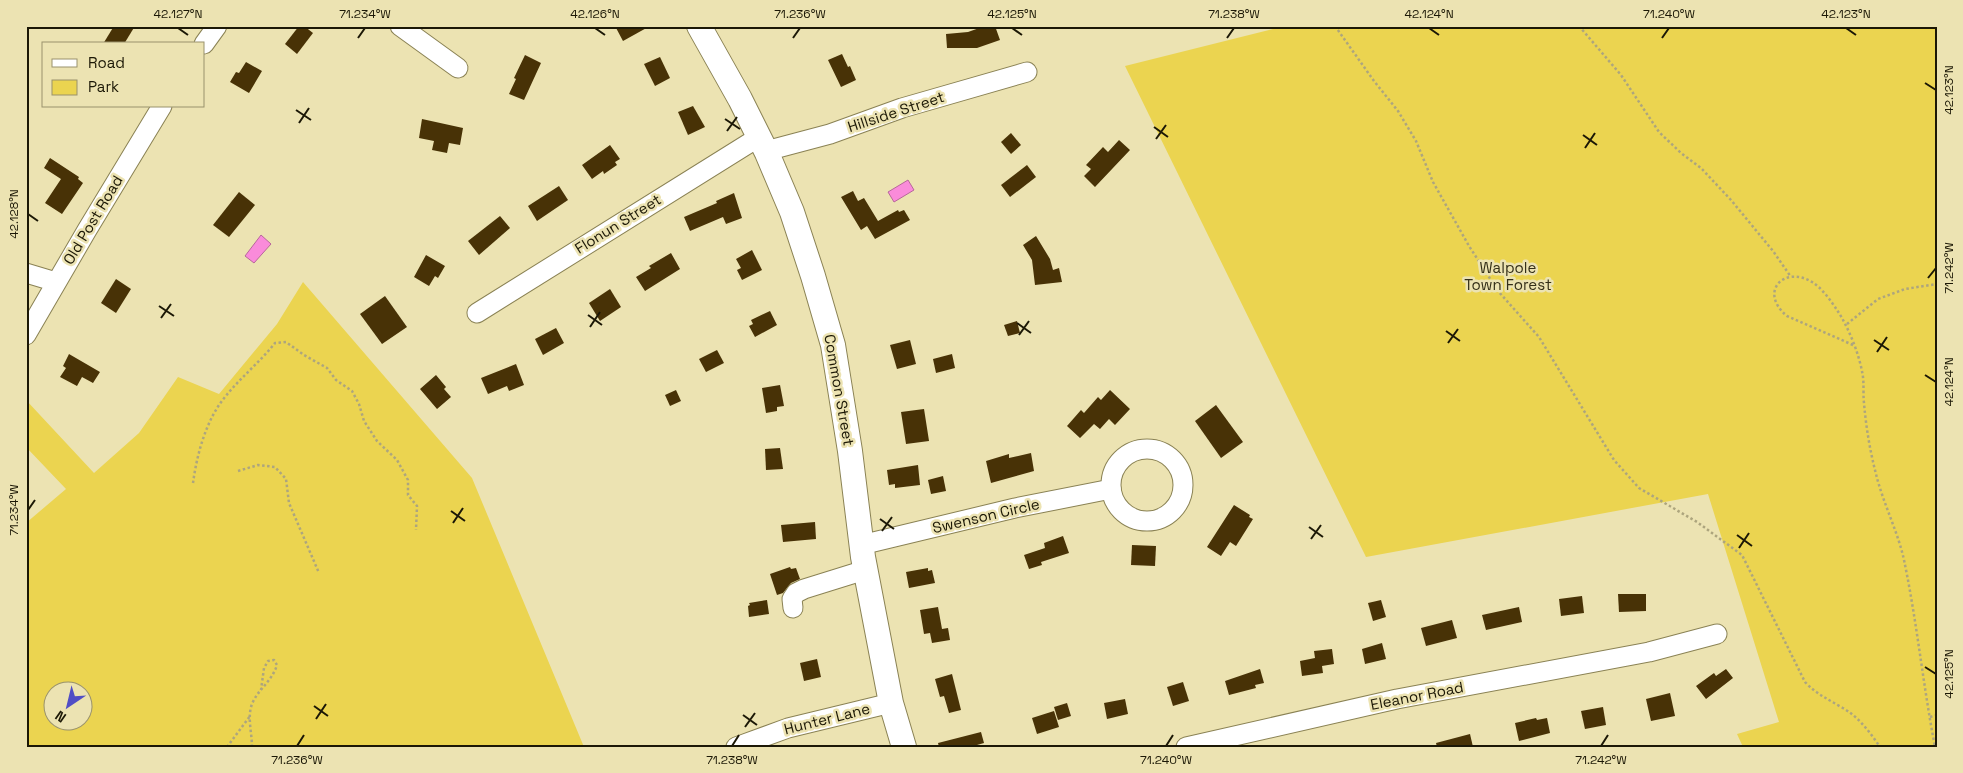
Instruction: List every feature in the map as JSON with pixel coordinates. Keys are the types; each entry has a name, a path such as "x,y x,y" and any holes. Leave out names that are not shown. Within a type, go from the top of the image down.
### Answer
{"main road":[{"name":"Common Street","path":"699,26 762,144 779,180 803,245 832,345 850,451 865,570 891,703 904,747"}],"street":[{"path":"205,43 217,26"},
{"path":"400,26 458,68"},
{"name":"Hillside Street","path":"762,144 830,134 902,108 1027,72"},
{"name":"Old Post Road","path":"26,335 161,108"},
{"name":"Flonun Street","path":"477,313 762,144"},
{"path":"26,273 56,282"},
{"name":"Swenson Circle","path":"861,545 1015,508 1111,489"},
{"path":"793,608 792,599 796,593 865,570"},
{"name":"Eleanor Road","path":"1186,747 1396,699 1649,652 1717,634"},
{"name":"Hunter Lane","path":"736,747 788,728 891,703"}],"path":[{"path":"1335,26 1398,111 1416,141 1433,182 1469,246 1498,291 1530,324 1539,337 1614,460 1639,488 1697,522 1742,555 1805,682 1818,694 1856,717 1880,747"},
{"path":"1579,26 1621,75 1659,132 1681,153 1701,168 1731,200 1774,251 1791,277"},
{"path":"1854,345 1787,316 1774,302 1775,288 1780,281 1791,277 1804,278 1814,283 1832,302 1847,325 1854,345 1863,376 1867,430 1876,475 1904,558 1935,747"},
{"path":"1847,325 1878,299 1905,289 1937,284"},
{"path":"193,483 196,462 203,439 224,397 264,358 275,343 286,342 304,356 327,368 336,380 352,390 364,421 377,441 397,460 408,480 408,495 417,506 416,530"},
{"path":"238,471 258,465 275,467 286,479 289,503 319,573"},
{"path":"252,747 250,716 252,704 261,690 274,676 277,665 274,660 268,660 264,668 261,690"},
{"path":"1930,717 1937,715"},
{"path":"227,747 250,716"}],"green space":[{"name":"Walpole Town Forest","path":"1285,26 1937,26 1937,747 1743,747 1737,734 1779,722 1708,494 1366,557 1125,66"},
{"path":"303,282 472,478 584,747 26,747 26,523 66,489 26,447 26,400 94,473 139,433 178,377 219,394 277,324"}],"shaded area":[{"path":"908,180 914,190 894,202 888,192"},
{"path":"261,235 271,244 254,263 245,256"}],"building":[{"path":"114,26 135,26 125,42 104,42"},
{"path":"299,26 304,26 313,33 297,54 285,44"},
{"path":"615,26 650,26 623,41"},
{"path":"985,26 995,26 1000,40 977,48 947,48 946,34 968,32"},
{"path":"842,54 856,80 841,87 828,60"},
{"path":"525,55 541,63 524,100 509,94"},
{"path":"660,57 670,78 655,86 644,64"},
{"path":"246,62 262,71 249,93 230,82 236,72 239,73"},
{"path":"693,106 705,127 688,135 678,112"},
{"path":"422,119 463,128 460,145 449,143 447,153 432,150 434,141 419,138"},
{"path":"1011,133 1021,145 1011,154 1001,142"},
{"path":"1119,140 1130,150 1095,187 1084,176 1091,169 1086,165 1103,147 1108,152"},
{"path":"610,145 620,159 615,162 617,165 604,174 603,171 592,179 582,165"},
{"path":"50,158 79,177 78,179 83,183 62,214 45,203 61,179 44,168"},
{"path":"1027,165 1036,177 1010,197 1001,185"},
{"path":"559,186 568,200 537,221 528,206"},
{"path":"853,191 858,201 864,198 878,221 898,210 899,212 904,210 910,220 875,239 867,226 861,230 841,197"},
{"path":"239,192 255,205 229,237 213,225"},
{"path":"734,193 742,218 726,224 723,217 690,231 684,217 717,203 716,201"},
{"path":"500,216 510,228 479,255 468,241"},
{"path":"1036,236 1050,259 1053,270 1059,268 1062,282 1035,285 1032,260 1023,245"},
{"path":"752,250 762,270 742,280 737,270 741,268 736,259"},
{"path":"671,253 680,269 645,291 636,277 651,268 649,266"},
{"path":"426,255 445,266 438,278 435,276 429,286 414,277"},
{"path":"116,279 131,289 116,313 101,303"},
{"path":"610,289 621,307 600,321 589,303"},
{"path":"385,296 407,327 382,344 360,314"},
{"path":"770,311 777,325 755,337 749,326 753,324 751,320"},
{"path":"1017,321 1020,333 1008,336 1004,325"},
{"path":"556,328 564,343 543,355 535,339"},
{"path":"910,340 916,364 897,369 890,345"},
{"path":"717,350 724,363 706,372 699,359"},
{"path":"69,354 100,372 93,383 82,377 77,386 60,377 66,368 63,366"},
{"path":"952,354 955,368 936,373 933,359"},
{"path":"516,364 524,385 509,391 507,386 488,394 481,378"},
{"path":"436,375 446,387 444,389 451,397 437,409 420,389"},
{"path":"780,385 784,406 777,407 777,411 766,413 762,388"},
{"path":"676,390 681,401 670,406 665,395"},
{"path":"1110,390 1130,409 1115,425 1109,419 1100,429 1094,424 1080,438 1067,426 1081,410 1084,413 1098,397 1101,400"},
{"path":"1216,405 1243,442 1221,458 1195,421"},
{"path":"924,409 929,441 906,444 901,412"},
{"path":"780,448 783,469 766,470 765,449"},
{"path":"1031,453 1034,471 991,483 986,461 1009,454 1009,458"},
{"path":"918,465 920,485 895,488 895,484 889,485 887,470"},
{"path":"943,476 946,491 931,494 928,480"},
{"path":"1234,505 1253,519 1236,546 1230,542 1221,556 1207,547"},
{"path":"815,522 816,539 783,542 781,525"},
{"path":"1063,536 1069,553 1041,562 1042,565 1029,569 1024,555 1045,548 1044,543"},
{"path":"1132,545 1156,546 1155,566 1131,565"},
{"path":"790,567 791,569 796,568 800,579 791,583 783,593 777,595 770,574"},
{"path":"928,568 928,571 932,570 935,583 909,588 906,572"},
{"path":"1618,594 1646,594 1646,611 1619,612"},
{"path":"1582,596 1584,613 1561,616 1559,599"},
{"path":"767,600 769,614 749,617 749,603"},
{"path":"1381,600 1386,617 1373,621 1368,603"},
{"path":"938,607 942,629 948,628 950,640 932,643 930,633 924,634 920,610"},
{"path":"1519,607 1522,622 1486,630 1482,615"},
{"path":"1452,620 1457,638 1426,646 1421,628"},
{"path":"1382,643 1386,659 1365,664 1362,649"},
{"path":"1332,649 1334,664 1322,666 1323,673 1302,676 1300,661 1315,658 1314,651"},
{"path":"817,659 821,677 804,681 800,663"},
{"path":"1260,669 1264,683 1255,685 1256,688 1229,695 1225,681"},
{"path":"1726,669 1733,678 1706,699 1696,686 1714,673 1716,676"},
{"path":"952,674 961,710 949,713 944,696 940,697 935,679"},
{"path":"1183,682 1189,701 1173,706 1167,687"},
{"path":"1670,693 1675,716 1651,721 1646,699"},
{"path":"1125,699 1128,714 1107,719 1104,703"},
{"path":"1067,703 1071,716 1058,720 1054,707"},
{"path":"1603,707 1606,725 1585,729 1581,711"},
{"path":"1054,711 1059,727 1037,734 1032,718"},
{"path":"1536,718 1537,720 1547,718 1550,733 1519,741 1515,723"},
{"path":"981,732 984,743 970,747 939,747 938,743"},
{"path":"1470,734 1473,747 1437,747 1436,743"}]}
